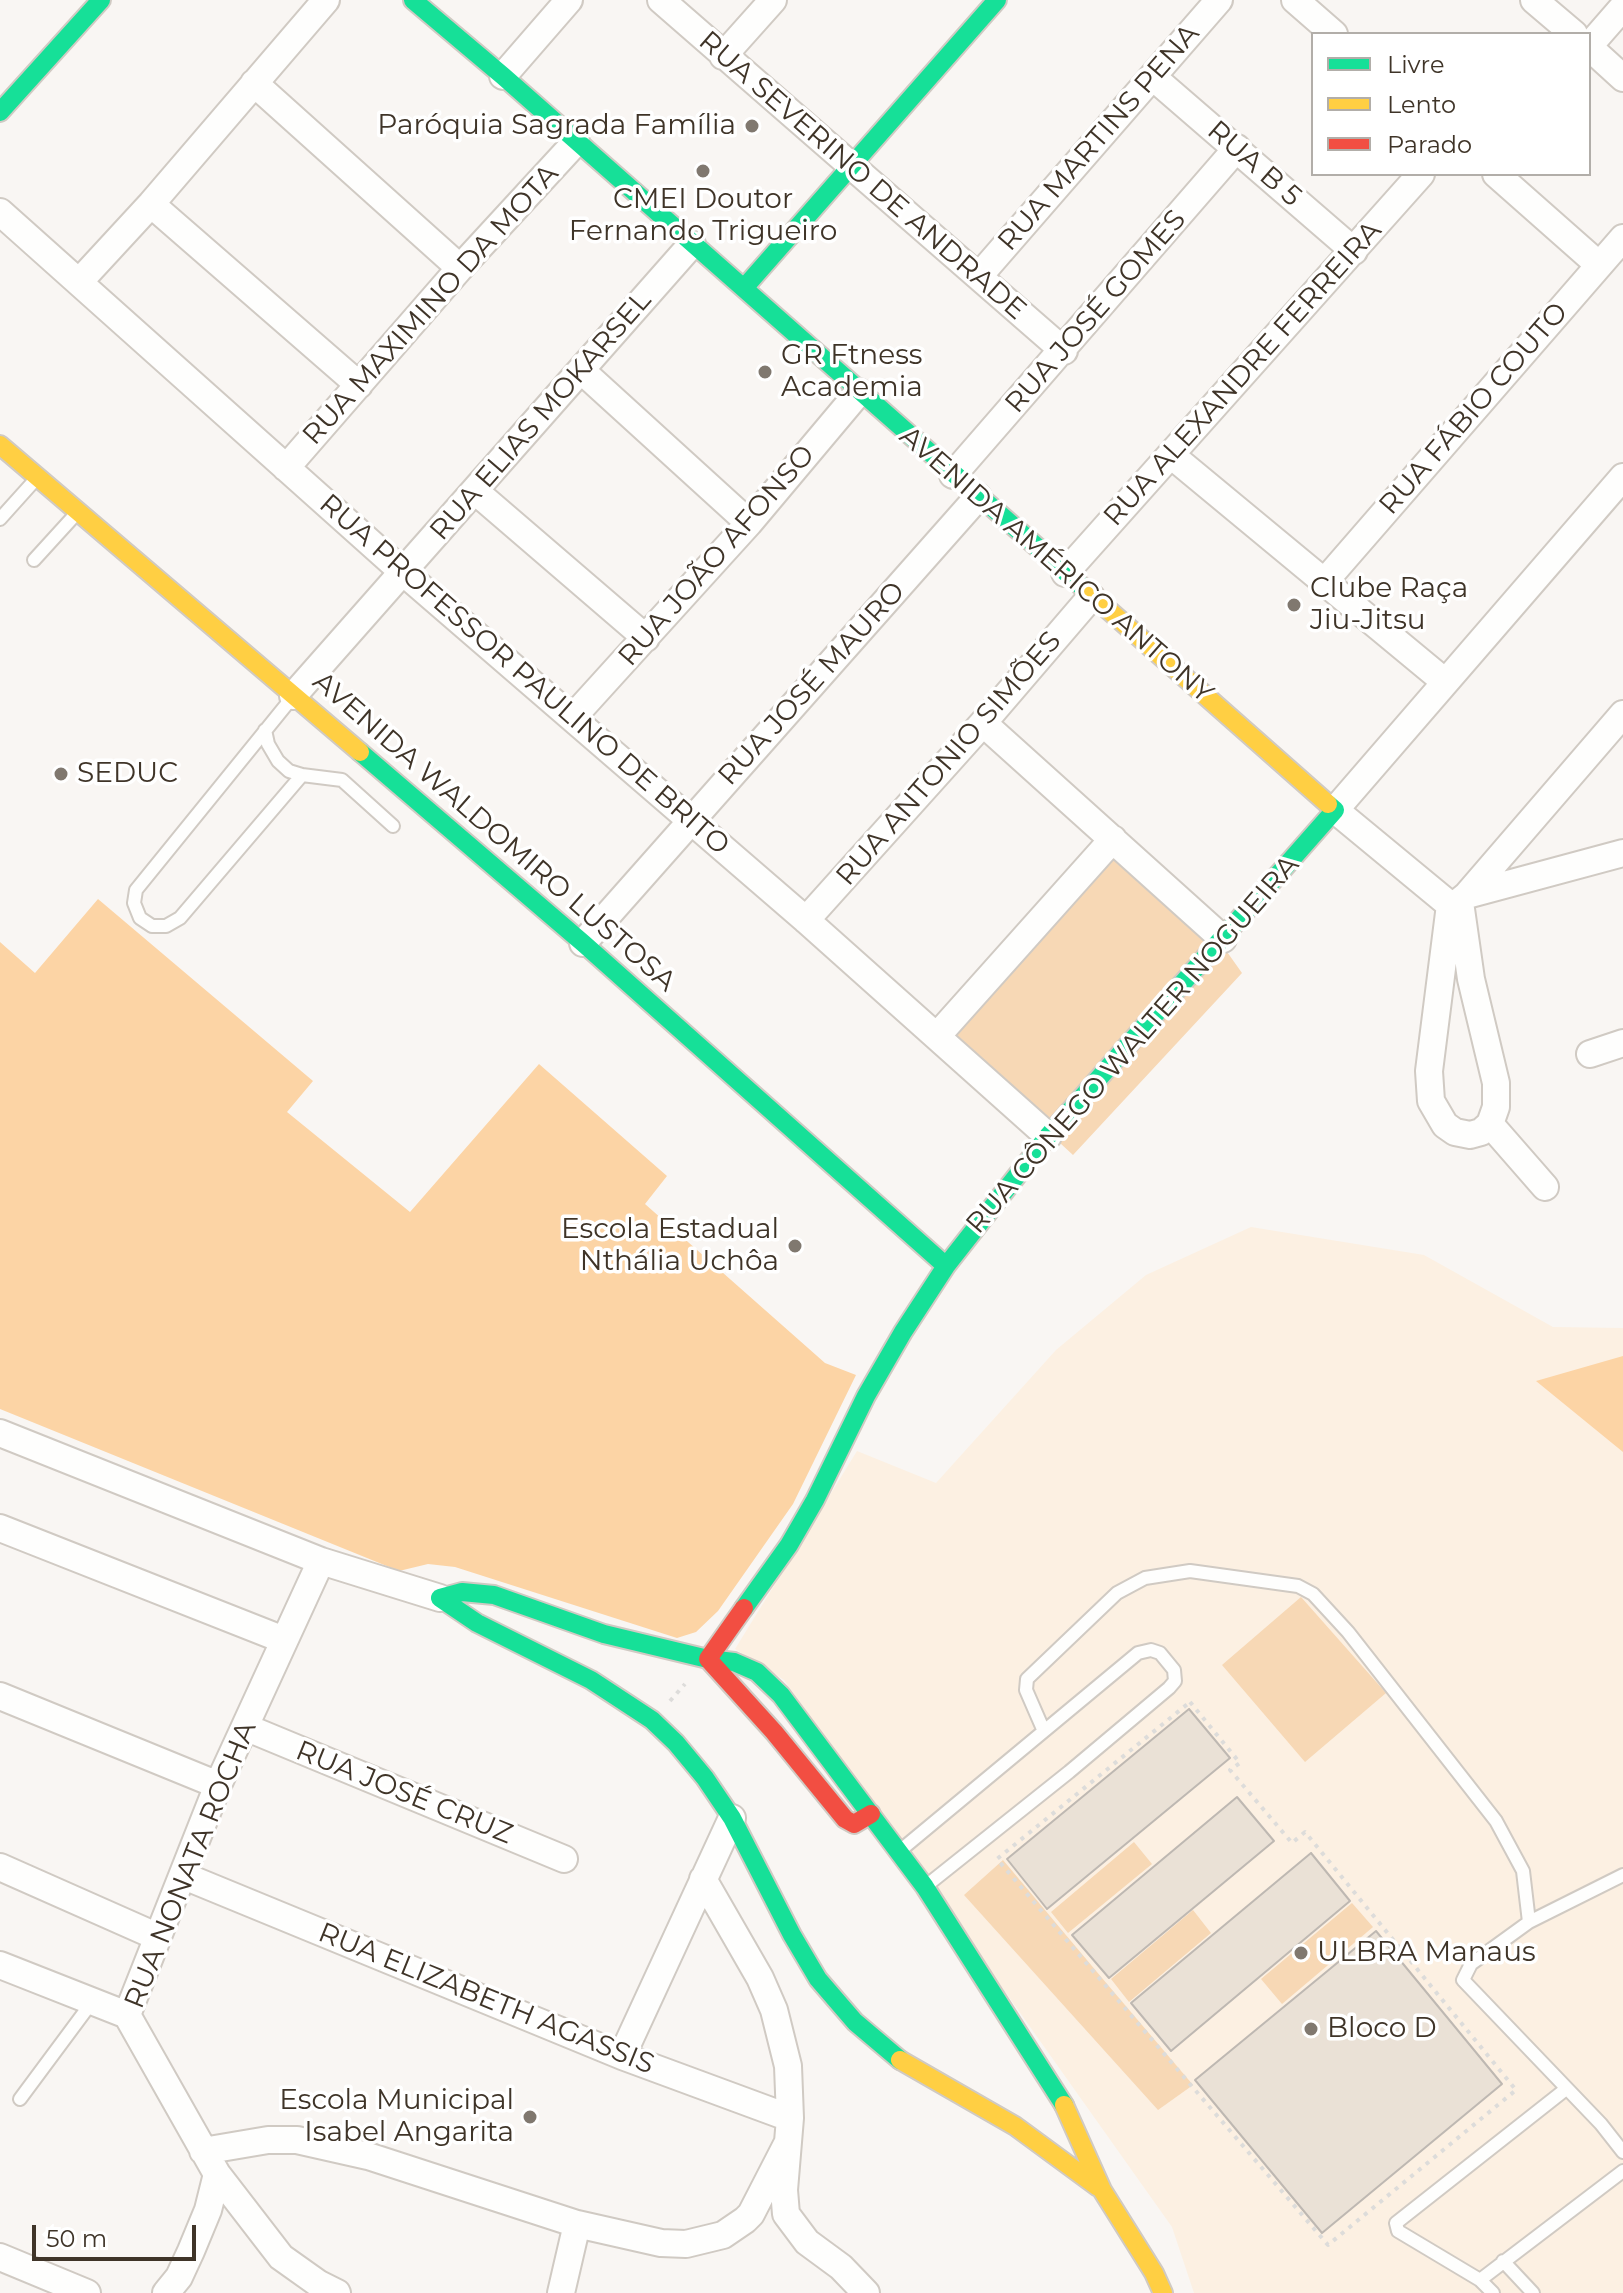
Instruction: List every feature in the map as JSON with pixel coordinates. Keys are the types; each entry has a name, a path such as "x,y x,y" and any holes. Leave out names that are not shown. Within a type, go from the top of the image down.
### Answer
{"street":[{"path":"0,112 101,0"},
{"path":"79,282 151,204 326,0"},
{"name":"AVENIDA AMÉRICO ANTONY","path":"413,0 1335,810 1459,901"},
{"path":"503,76 569,0"},
{"name":"RUA SEVERINO DE ANDRADE","path":"661,0 1064,351"},
{"path":"723,56 773,0"},
{"path":"744,288 997,0"},
{"name":"RUA MARTINS PENA","path":"979,276 1219,0"},
{"path":"1295,0 1332,32"},
{"path":"1534,0 1572,32"},
{"path":"1591,44 1623,7"},
{"path":"1591,48 1623,78"},
{"name":"RUA B 5","path":"1154,78 1354,251"},
{"path":"254,83 460,268"},
{"name":"RUA MAXIMINO DA MOTA","path":"286,468 460,268 576,142"},
{"name":"RUA JOSÉ GOMES","path":"953,475 1064,351 1237,148"},
{"name":"RUA ALEXANDRE FERREIRA","path":"1065,573 1419,176"},
{"path":"1498,176 1599,265"},
{"path":"151,204 359,385"},
{"name":"RUA PROFESSOR PAULINO DE BRITO","path":"0,212 403,572 806,920 1048,1136"},
{"name":"RUA FÁBIO COUTO","path":"1325,581 1623,238"},
{"name":"RUA ELIAS MOKARSEL","path":"293,696 692,244"},
{"path":"582,371 749,523"},
{"name":"RUA JOÃO AFONSO","path":"573,717 749,523 859,392"},
{"name":"AVENIDA WALDOMIRO LUSTOSA","path":"0,445 583,943 946,1266"},
{"path":"1171,455 1444,681"},
{"name":"RUA CÔNEGO WALTER NOGUEIRA","path":"708,1659 789,1545 873,1383 946,1266 1048,1136 1623,477"},
{"path":"475,491 646,638"},
{"name":"RUA JOSÉ MAURO","path":"583,943 978,497"},
{"name":"RUA ANTONIO SIMÕES","path":"806,920 1091,597"},
{"path":"1459,901 1471,979 1496,1083 1496,1107 1490,1124 1481,1132 1470,1135 1455,1132 1445,1125 1431,1101 1429,1071 1459,901 1623,714"},
{"path":"983,723 1223,939"},
{"path":"937,1036 1113,839"},
{"path":"1459,901 1623,853"},
{"path":"1590,1054 1623,1043"},
{"path":"1490,1124 1545,1187"},
{"path":"0,1433 321,1561 440,1598 477,1623 591,1680 652,1720 705,1778 732,1818 818,1979 855,2022 893,2056 1015,2126 1102,2190"},
{"path":"0,1528 284,1640"},
{"name":"RUA NONATA ROCHA","path":"321,1561 218,1785 127,2015 217,2174 281,2257 337,2293"},
{"path":"440,1598 462,1592 494,1595 604,1634 708,1659 734,1662 757,1672 781,1695 925,1887 1060,2097 1102,2190 1147,2261 1163,2293"},
{"path":"708,1659 774,1732 845,1819 854,1824 871,1814"},
{"path":"0,1696 218,1785"},
{"name":"RUA JOSÉ CRUZ","path":"245,1727 564,1859"},
{"path":"622,2056 732,1818"},
{"path":"0,1867 158,1937"},
{"name":"RUA ELIZABETH AGASSIS","path":"184,1876 622,2056 789,2131"},
{"path":"703,1879 747,1952 774,2010 788,2066 789,2131 784,2204 790,2222 807,2242 841,2267 866,2293"},
{"path":"0,1965 127,2015"},
{"path":"203,2151 268,2140 297,2140 368,2156 577,2224 661,2243 686,2244 723,2235 751,2214 789,2131"},
{"path":"166,2293 179,2277 191,2251 208,2210 217,2174"},
{"path":"561,2293 577,2224"},
{"path":"0,2257 87,2293"}],"lane":[{"path":"0,519 37,478"},
{"path":"34,560 78,513"},
{"path":"293,696 136,890 134,903 140,918 152,926 166,926 180,918 302,775"},
{"path":"265,730 268,744 278,761 289,771 342,780 393,826"},
{"path":"1043,1729 1026,1690 1027,1679 1117,1593 1145,1578 1190,1571 1298,1586 1313,1594 1348,1632 1496,1821 1523,1871 1529,1922"},
{"path":"899,1851 1138,1653 1151,1650 1160,1653 1174,1670 1173,1684 925,1887"},
{"path":"1623,1875 1529,1922 1471,1964 1463,1980 1601,2124 1623,2152"},
{"path":"20,2099 92,2002"},
{"path":"1493,2293 1480,2280 1398,2231 1396,2223 1566,2089"},
{"path":"1480,2280 1623,2171"},
{"path":"1503,2261 1533,2293"}],"path":[{"path":"652,1720 708,1659"},
{"path":"1190,1702 1240,1763 1230,1770 1292,1843 1305,1832 1516,2090 1328,2245 997,1859 1190,1702"}],"shaded area":[{"path":"1114,848 1225,949 1242,973 1073,1155 944,1036"},
{"path":"98,899 313,1081 287,1112 410,1212 539,1064 667,1176 645,1204 825,1363 856,1375 793,1504 718,1611 696,1632 677,1638 455,1567 428,1564 399,1571 0,1409 0,942 35,973"},
{"name":"ULBRA Manaus","path":"1251,1227 1424,1255 1553,1327 1623,1328 1623,2293 1194,2293 1172,2227 784,1680 735,1649 857,1451 936,1483 1056,1350 1146,1275"},
{"path":"1623,1356 1623,1452 1536,1381"},
{"path":"1301,1597 1386,1693 1305,1762 1222,1665"},
{"path":"1134,1842 1152,1864 1068,1933 1051,1912"},
{"path":"1003,1860 1193,2085 1158,2110 964,1895"},
{"path":"1352,1903 1373,1927 1282,2004 1261,1979"},
{"path":"1193,1910 1211,1933 1129,2002 1111,1979"}],"building":[{"path":"1189,1709 1230,1758 1047,1909 1007,1859"},
{"path":"1237,1797 1274,1841 1109,1978 1072,1935"},
{"path":"1311,1853 1350,1901 1171,2051 1131,2003"},
{"path":"1376,1931 1502,2084 1322,2233 1195,2080"}],"traffic: fast":[{"path":"0,112 101,0"},
{"path":"413,0 1087,591"},
{"path":"744,288 997,0"},
{"path":"360,752 583,943 946,1266"},
{"path":"744,1608 789,1545 815,1500 866,1396 946,1266 1048,1136 1335,810 1328,804"},
{"path":"440,1598 462,1592 494,1595 604,1634 708,1659 734,1662 757,1672 781,1695 925,1887 1064,2105"},
{"path":"440,1598 477,1623 591,1680 652,1720 676,1743 732,1818 818,1979 855,2022 900,2060"}],"traffic: slow":[{"path":"0,445 360,752"},
{"path":"1087,591 1328,804"},
{"path":"900,2060 1015,2126 1098,2187"},
{"path":"1064,2105 1102,2190 1154,2273 1163,2293"}],"traffic: jam":[{"path":"744,1608 708,1659 774,1732 845,1819 854,1824 871,1814"}],"place":[{"name":"Paróquia Sagrada Família","path":"752,126"},
{"name":"CMEI Doutor Fernando Trigueiro","path":"703,171"},
{"name":"GR Ftness Academia","path":"765,372"},
{"name":"Clube Raça Jiu-Jitsu","path":"1294,605"},
{"name":"SEDUC","path":"61,774"},
{"name":"Escola Estadual Nthália Uchôa","path":"795,1246"},
{"name":"ULBRA Manaus","path":"1301,1953"},
{"name":"Bloco D","path":"1311,2029"},
{"name":"Escola Municipal Isabel Angarita","path":"530,2117"}]}
